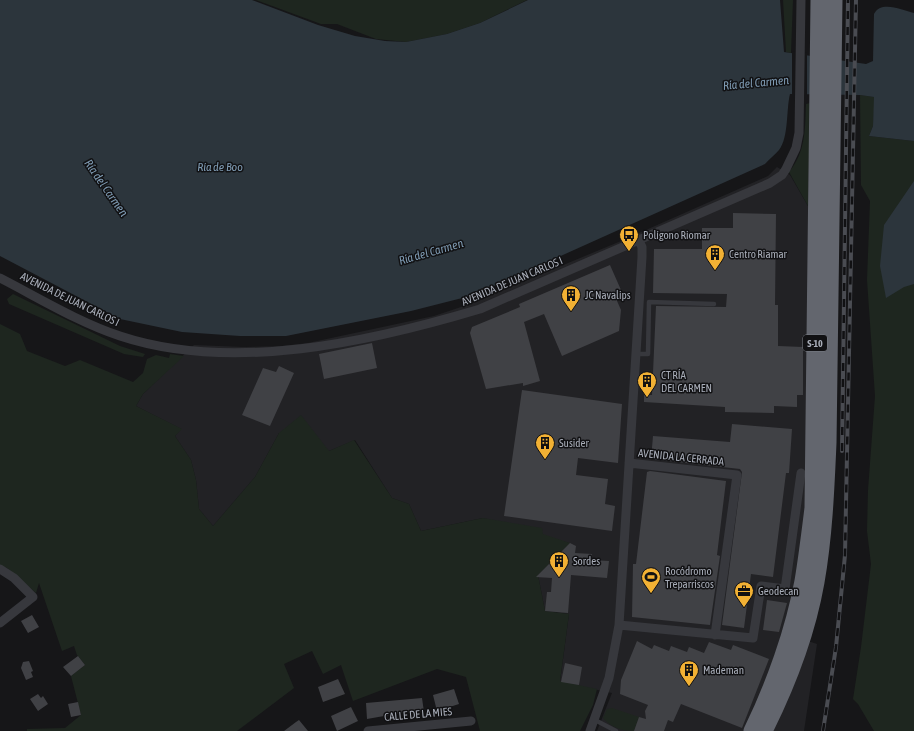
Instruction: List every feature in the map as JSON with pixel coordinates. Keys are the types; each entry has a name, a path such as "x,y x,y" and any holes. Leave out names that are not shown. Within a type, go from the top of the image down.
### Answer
{"highway":[{"name":"S-10","path":"819,0 826,47"},
{"name":"S-10","path":"752,731 789,635 803,582 813,508 826,47 834,0"},
{"name":"S-10","path":"764,731 795,657 806,620 816,582 825,513 828,443 825,104"}],"street":[{"name":"AVENIDA DE JUAN CARLOS I","path":"0,278 93,326 134,340 192,350 267,352 320,346 452,318 490,305 638,239 776,180 786,169 796,148 799,133 801,0"},
{"name":"AVENIDA LA CERRADA","path":"590,731 609,678 618,624 642,257 642,247 638,239"},
{"name":"AVENIDA LA CERRADA","path":"629,463 737,475 716,635"},
{"path":"618,624 753,638 761,586 785,589 801,473"},
{"path":"0,569 14,578 33,597 0,623"},
{"name":"CALLE DE LA MIES","path":"368,731 471,721"}],"lane":[{"path":"636,354 648,354 649,302 714,304"},
{"path":"595,720 616,731"}],"shaded area":[{"path":"256,0 527,0 480,23 447,34 406,42 376,39 337,24 321,24"},
{"path":"783,0 793,0 791,53 786,52"},
{"path":"860,95 875,97 873,126 869,136 914,141 914,731 874,731 858,704 853,699 871,564 867,531 868,490 875,396 867,280 870,201 861,185"},
{"path":"810,103 808,206 789,172 795,164 802,148 805,131 806,104"},
{"path":"777,167 790,175 808,206 808,467 803,538 791,603 766,682 744,731 597,731 612,693 560,682 569,614 545,611 538,575 569,543 483,518 421,531 409,504 392,498 355,440 329,451 279,433 255,477 213,526 199,509 196,480 191,460 175,436 181,429 136,406 143,394 194,345 244,347 282,346 308,343 434,316 467,305 621,241 768,176"},
{"path":"13,294 120,346 145,354 143,357 124,354 9,304 7,299"},
{"path":"0,324 20,334 27,351 65,366 80,360 133,382 143,373 147,359 156,355 169,358 170,354 184,356 143,394 136,406 182,429 175,436 191,460 196,480 199,509 213,526 255,477 279,433 301,415 329,451 354,440 392,498 409,504 421,531 483,518 542,528 543,534 570,543 538,575 545,611 569,614 560,681 597,689 593,705 580,731 480,731 466,677 437,669 353,701 341,665 323,674 312,651 284,664 294,688 237,731 27,731 27,729 65,728 81,715 71,676 85,665 77,655 74,646 62,651 39,583 36,593 7,568 0,565"},
{"path":"808,641 817,644 804,731 773,731"},
{"path":"612,708 639,717 634,731 617,728 603,718 607,709"}],"water":[{"name":"Ría de Boo","path":"0,0 252,0 318,25 355,36 385,41 406,42 447,34 480,23 528,0 780,0 784,52 866,64 873,61 874,14 877,10 882,8 892,7 914,13 914,141 869,136 873,126 874,97 860,95 790,94 786,131 782,145 765,164 474,295 411,311 286,336 240,336 182,332 120,319 0,256"},
{"path":"914,181 914,284 904,287 886,298 880,266 884,225"}],"pier":[{"path":"792,51 807,53 807,96 792,96"}],"building":[{"path":"733,213 776,214 775,305 778,305 778,346 803,347 803,395 797,395 797,407 774,406 774,413 725,412 725,407 644,402 644,395 652,395 656,306 726,307 727,294 653,293 654,249 702,249 702,228 733,228"},
{"path":"610,265 621,290 614,294 621,310 619,331 562,356 544,314 524,322 540,381 523,386 523,383 486,389 470,333 472,327 520,307 519,304"},
{"path":"372,343 377,368 324,379 319,354"},
{"path":"279,366 294,373 270,426 242,415 263,368 276,372"},
{"name":"Susider","path":"522,390 622,404 618,463 578,458 576,475 608,479 605,504 615,506 612,531 504,516"},
{"path":"732,424 792,429 789,473 786,473 773,577 751,574 744,628 722,625 742,472 740,469 651,459 653,436 730,442"},
{"path":"650,471 726,481 717,555 720,556 710,625 632,617 633,564 636,564 647,472"},
{"name":"Sordes","path":"570,543 576,546 575,553 592,554 591,560 609,561 607,578 571,575 568,613 545,611 547,592 551,592 552,578 536,577"},
{"path":"767,600 787,603 779,632 763,630"},
{"path":"32,615 39,627 28,633 21,621"},
{"name":"Mademan","path":"637,641 652,649 654,645 669,651 671,646 687,652 689,647 704,653 709,642 731,650 733,645 769,659 742,728 681,704 673,722 668,720 664,731 634,731 639,717 646,719 645,711 648,705 620,694 621,680"},
{"path":"78,656 85,665 71,676 63,667"},
{"path":"29,661 33,671 31,672 33,677 26,680 21,668 23,662"},
{"path":"565,663 582,667 579,685 561,682"},
{"path":"338,679 345,694 323,702 318,687"},
{"path":"454,689 459,704 437,711 433,695"},
{"path":"38,694 41,698 43,696 48,704 38,711 30,699"},
{"path":"422,698 424,712 401,713 367,719 366,703"},
{"path":"78,702 81,715 71,717 68,704"},
{"path":"351,707 358,721 337,731 331,716"},
{"path":"299,720 308,731 284,731 296,722"}],"railway":[{"path":"842,451 848,0"},
{"path":"823,731 836,647 845,555 856,0"}],"place":[{"name":"Polígono Riomar","path":"629,252"},
{"name":"Centro Riamar","path":"715,271"},
{"name":"JC Navalips","path":"571,312"},
{"name":"CT RÍA DEL CARMEN","path":"647,398"},
{"name":"Susider","path":"545,460"},
{"name":"Sordes","path":"559,578"},
{"name":"Rocódromo Treparriscos","path":"651,594"},
{"name":"Geodecan","path":"744,608"},
{"name":"Mademan","path":"689,687"}],"water label":[{"name":"Ría del Carmen","path":"756,83"},
{"name":"Ría del Carmen","path":"106,188"},
{"name":"Ría del Carmen","path":"431,252"}]}
